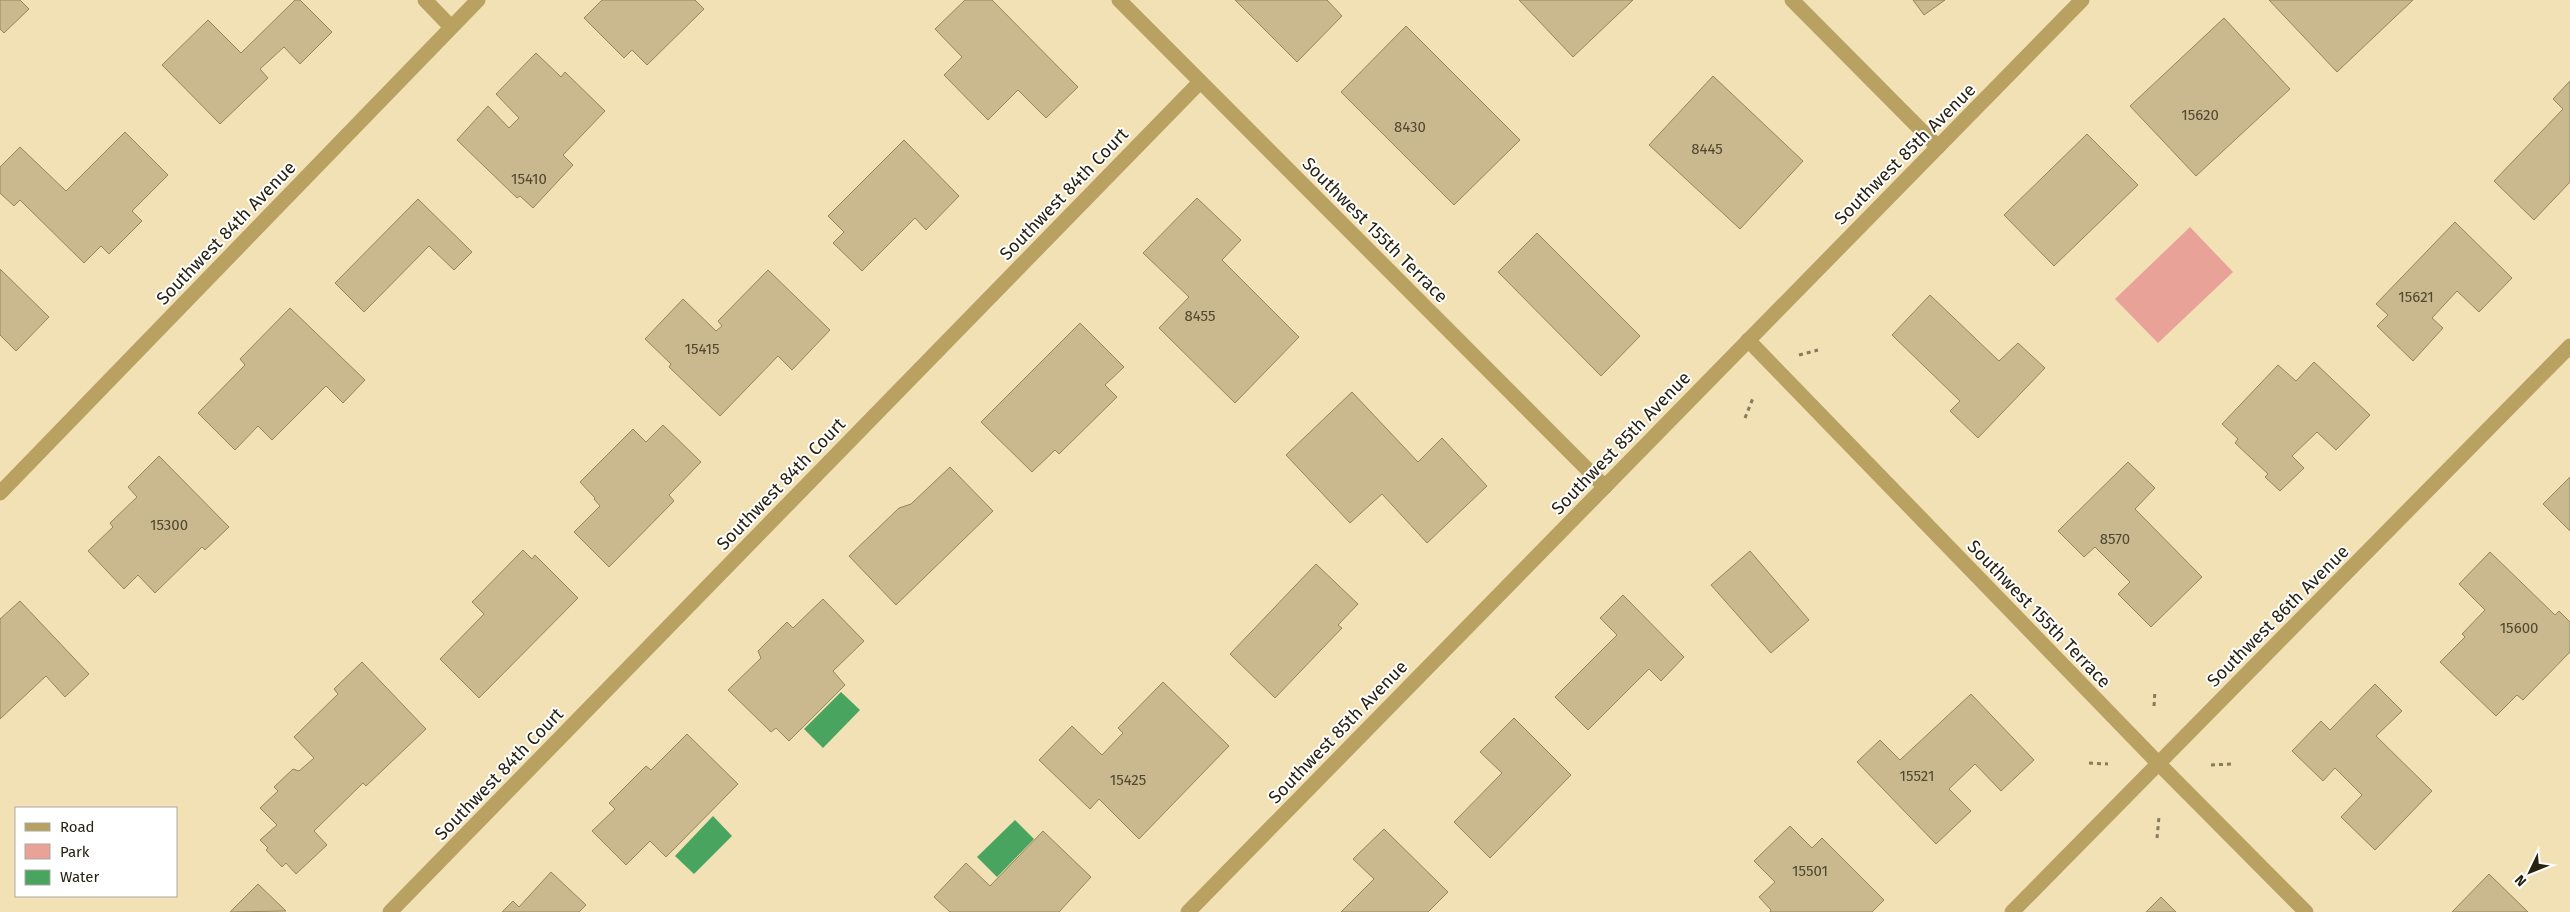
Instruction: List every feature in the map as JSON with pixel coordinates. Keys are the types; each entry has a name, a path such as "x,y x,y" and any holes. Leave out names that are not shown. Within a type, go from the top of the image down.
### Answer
{"street":[{"path":"424,0 451,28"},
{"name":"Southwest 84th Avenue","path":"0,493 478,0"},
{"name":"Southwest 155th Terrace","path":"1119,0 1605,487"},
{"path":"1792,0 1938,146"},
{"name":"Southwest 85th Avenue","path":"1188,912 2082,0"},
{"name":"Southwest 84th Court","path":"390,912 1200,82"},
{"name":"Southwest 155th Terrace","path":"1748,340 2158,763 2306,912"},
{"name":"Southwest 86th Avenue","path":"2012,912 2570,346"}],"path":[{"path":"1797,356 1818,350"},
{"path":"1745,418 1753,398"},
{"path":"2154,706 2156,690"},
{"path":"2089,763 2108,764"},
{"path":"2212,765 2232,764"},
{"path":"2157,838 2158,817"}],"green space":[{"path":"2190,227 2233,272 2158,343 2115,299"}],"water":[{"path":"841,692 860,710 823,748 804,729"},
{"path":"713,816 732,836 694,874 675,856"},
{"path":"1015,820 1034,839 997,877 977,857"}],"building":[{"path":"0,0 20,0 29,9 4,33 0,29"},
{"path":"295,0 300,0 332,32 300,64 284,47 260,69 268,78 220,124 162,65 208,20 241,53"},
{"path":"602,0 695,0 704,9 647,65 632,50 624,58 584,18"},
{"path":"965,0 992,0 1078,87 1046,118 1018,90 988,120 944,75 962,57 935,29"},
{"path":"1235,0 1327,0 1342,16 1297,62"},
{"path":"1519,0 1633,0 1573,57"},
{"path":"1913,0 1945,0 1924,15"},
{"path":"2269,0 2413,0 2337,72"},
{"path":"2224,18 2290,89 2196,176 2130,106"},
{"path":"1406,26 1520,140 1454,205 1341,92"},
{"path":"536,53 561,77 565,72 605,111 563,155 573,165 533,208 520,196 517,198 457,140 488,106 509,128 519,118 496,94"},
{"path":"1713,76 1803,161 1740,229 1649,145"},
{"path":"2570,81 2570,182 2534,220 2494,181 2563,109 2553,99"},
{"path":"125,132 168,175 132,211 142,221 109,254 101,246 84,263 20,200 14,206 0,193 0,167 20,147 66,191"},
{"path":"2087,134 2138,185 2054,266 2004,215"},
{"path":"904,140 959,196 926,230 915,218 862,271 833,243 844,232 828,216"},
{"path":"1197,198 1241,240 1222,260 1299,337 1235,403 1159,328 1189,297 1143,253"},
{"path":"418,199 472,252 454,270 429,246 364,312 335,283"},
{"path":"2455,222 2512,278 2479,312 2457,291 2432,318 2443,328 2413,361 2377,326 2388,315 2376,304"},
{"path":"1537,233 1640,336 1601,376 1498,272"},
{"path":"0,269 49,317 16,351 0,335"},
{"path":"768,270 830,330 792,370 778,356 720,416 669,367 671,364 645,339 683,299 716,331 722,326 718,321"},
{"path":"1930,295 1999,361 2018,343 2045,368 1978,438 1950,411 1960,401 1892,335"},
{"path":"290,308 365,380 343,403 326,386 272,440 258,426 235,450 198,413 245,365 240,359"},
{"path":"1080,323 1124,367 1105,385 1117,397 1059,454 1055,450 1032,472 981,422"},
{"path":"2314,362 2370,415 2336,450 2317,432 2292,456 2304,468 2280,491 2265,477 2268,474 2235,443 2238,439 2222,424 2278,365 2296,381"},
{"path":"1352,392 1418,462 1442,438 1487,486 1427,543 1382,494 1350,523 1286,455"},
{"path":"663,425 701,462 669,495 674,501 609,567 574,532 600,506 580,482 633,429 646,442"},
{"path":"159,456 229,527 205,550 202,547 155,593 138,575 124,589 88,551 113,527 110,523 137,497 128,487"},
{"path":"2128,462 2155,488 2135,509 2202,577 2151,627 2118,594 2130,582 2095,547 2084,557 2058,531"},
{"path":"950,467 993,511 896,605 849,556 899,508 911,504"},
{"path":"2570,477 2570,531 2543,504"},
{"path":"523,550 532,559 535,555 578,598 479,698 440,659 484,614 472,602"},
{"path":"1750,551 1809,620 1771,653 1711,585"},
{"path":"2490,552 2555,615 2559,611 2570,622 2570,652 2523,700 2517,695 2496,716 2440,662 2465,637 2462,634 2485,610 2459,584"},
{"path":"1316,564 1358,604 1338,625 1342,628 1275,698 1230,654"},
{"path":"1623,595 1684,657 1661,681 1649,669 1588,730 1555,697 1617,635 1600,618"},
{"path":"823,599 864,641 833,671 845,685 789,741 776,728 771,732 728,690 761,658 758,651 787,622 793,628"},
{"path":"20,601 89,674 65,697 46,676 0,719 0,619"},
{"path":"362,662 426,729 366,786 363,783 314,831 327,845 296,874 286,863 282,867 266,850 268,848 260,840 277,825 260,808 278,791 274,787 293,769 299,771 314,758 294,737 338,694 334,689"},
{"path":"1163,682 1229,746 1139,839 1099,799 1090,809 1039,760 1072,726 1102,755 1123,733 1118,728"},
{"path":"2375,684 2402,711 2376,736 2432,791 2375,850 2341,817 2362,795 2335,768 2323,781 2292,751 2321,721 2330,730"},
{"path":"1971,694 2034,760 2001,791 1975,764 1949,789 1971,811 1936,844 1857,762 1880,740 1900,760"},
{"path":"1514,718 1571,775 1490,858 1454,822 1502,773 1480,752"},
{"path":"687,734 738,784 666,857 650,841 626,865 592,831 615,809 609,803 646,766 651,770"},
{"path":"1790,826 1812,848 1822,838 1884,900 1872,912 1770,912 1771,910 1759,897 1775,882 1754,861"},
{"path":"1384,829 1448,892 1428,912 1341,912 1374,879 1353,859"},
{"path":"1043,831 1091,877 1059,912 950,912 934,897 966,863 990,886"},
{"path":"551,872 586,905 579,912 502,912 513,901 519,907"},
{"path":"2489,874 2528,912 2452,912"},
{"path":"258,884 286,911 230,912"},
{"path":"2161,897 2176,912 2146,912"}]}
